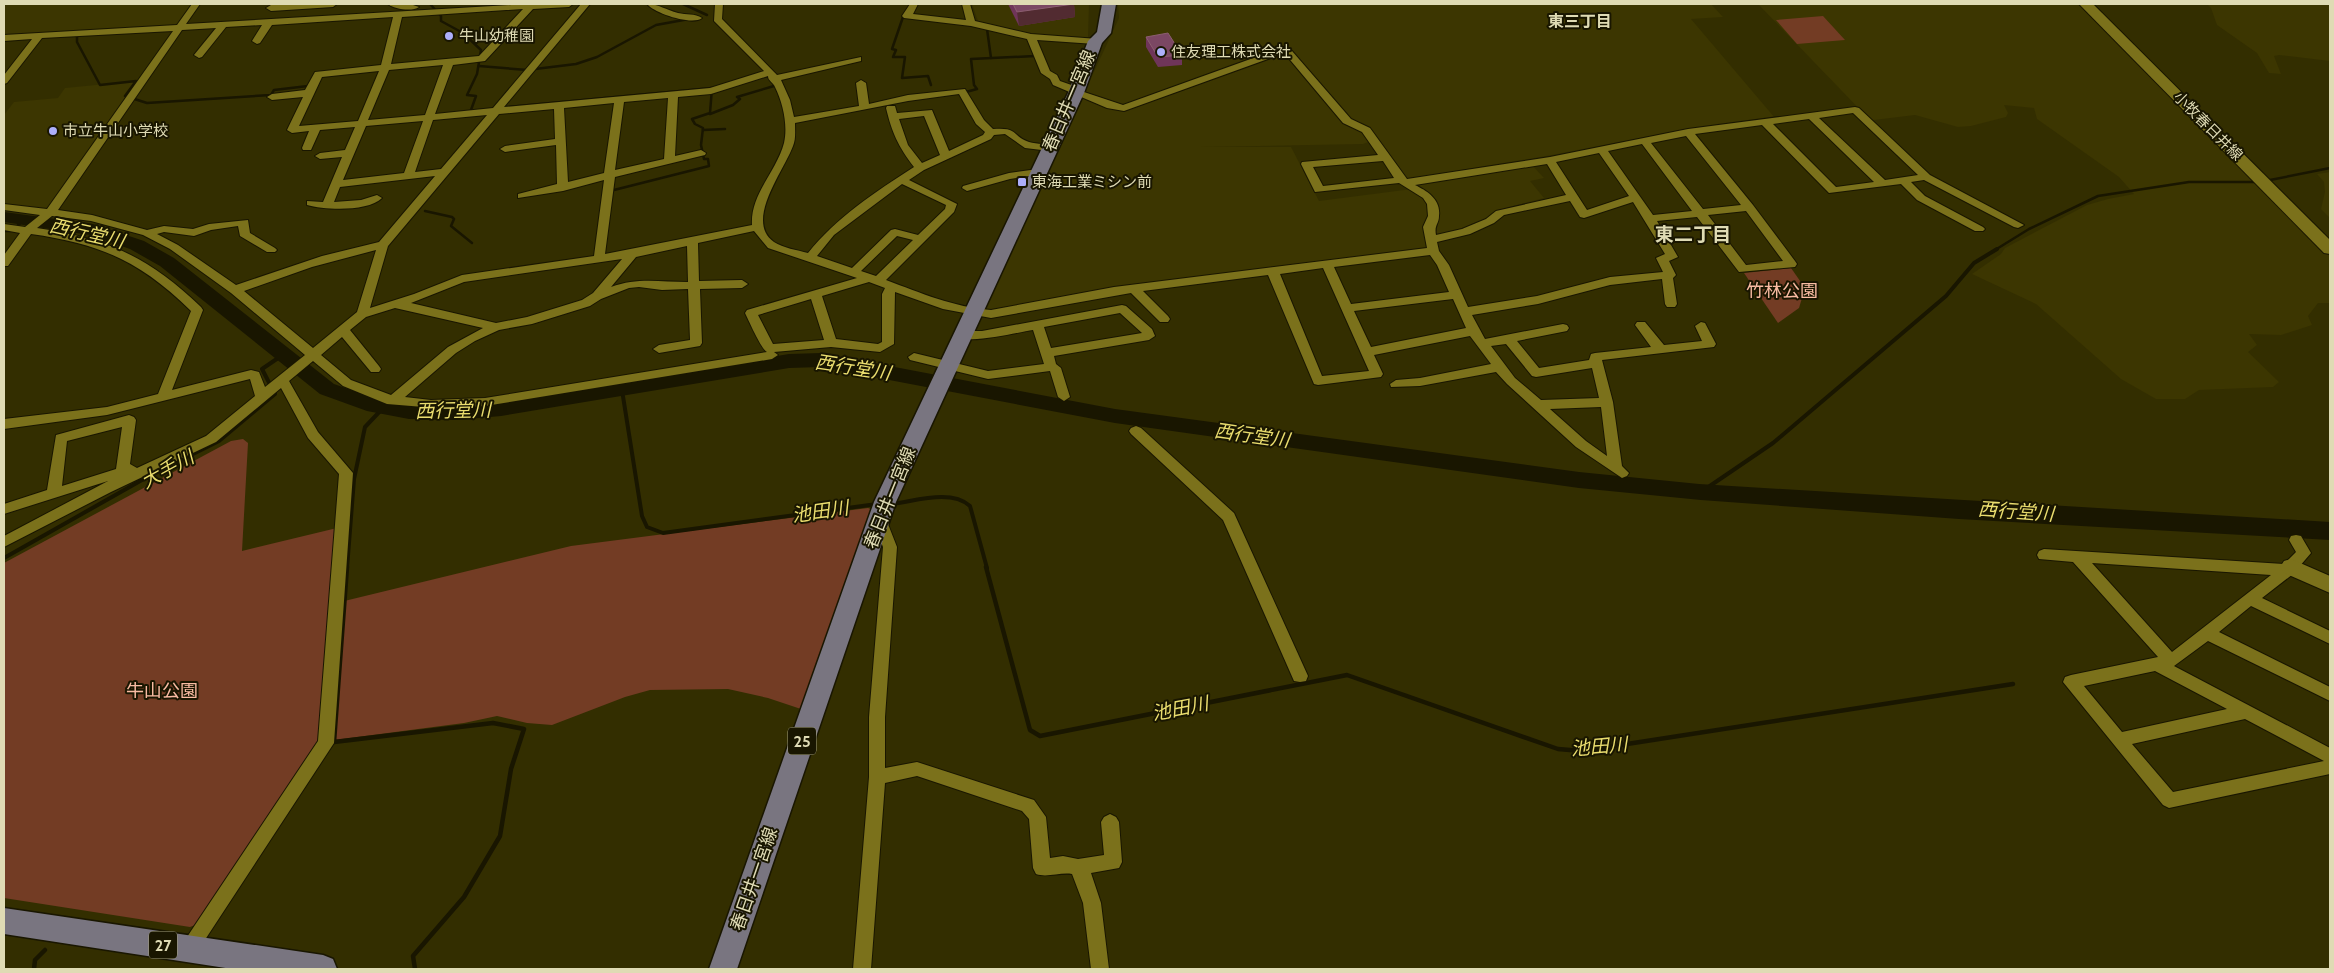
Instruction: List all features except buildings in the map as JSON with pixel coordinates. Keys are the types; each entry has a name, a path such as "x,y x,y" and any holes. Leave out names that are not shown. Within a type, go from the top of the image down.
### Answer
{"main road":[{"name":"春日井一宮線","path":"723,969 881,511 1076,91 1095,41 1104,33 1108,4"},
{"name":"小牧春日井線","path":"2086,4 2330,248"},
{"name":"春日井一宮線","path":"1094,9 1092,32 1095,41"},
{"path":"2289,568 2330,585"},
{"name":"27","path":"4,921 322,969"}],"street":[{"path":"4,263 29,230 50,213 196,4"},
{"path":"271,8 332,4"},
{"path":"392,4 431,8 569,4"},
{"path":"362,314 383,245 586,4"},
{"path":"651,4 674,15 697,18"},
{"path":"914,4 907,16 971,23 1031,37 1095,41"},
{"path":"966,4 971,23"},
{"path":"531,6 482,59 318,74 292,130 710,91 772,76 858,59"},
{"path":"4,38 398,14 431,8"},
{"path":"680,22 697,18 718,9 726,30 758,57 772,76 785,99 789,121 789,143 766,192 758,217 758,227 762,237 772,246 873,279 928,301 971,314 991,314 1114,291 1327,265 1431,245 1490,221 1500,213 1573,197"},
{"path":"327,206 385,68 398,14"},
{"path":"257,41 269,22"},
{"path":"199,55 223,25"},
{"path":"4,81 40,35"},
{"path":"1031,37 1046,73 1054,77 1056,83 1111,106 1124,108 1281,52 1289,52 1303,72 1347,121 1366,130 1403,181 1427,196 1432,204 1434,216 1430,227 1431,245 1443,265 1474,331 1499,366 1511,381 1581,444 1618,469 1607,402 1595,358 1710,344 1701,326"},
{"path":"408,176 449,62"},
{"path":"861,83 864,108"},
{"path":"789,121 908,98 962,91 980,122 991,132 1007,131 1024,145 1050,148"},
{"path":"272,97 309,94"},
{"path":"669,162 673,94"},
{"path":"599,260 619,99"},
{"path":"889,103 903,146 920,168"},
{"path":"559,105 563,188"},
{"path":"1385,158 1306,164 1319,190 1403,181 1550,160 1601,148 1688,132 1855,110 1926,177 2018,225"},
{"path":"894,117 928,112 946,156"},
{"path":"1811,116 1882,184"},
{"path":"1765,122 1833,191 1926,177"},
{"path":"307,148 316,128"},
{"path":"810,258 830,233 862,206 920,168 987,137 991,132"},
{"path":"1644,140 1743,269 1791,264 1749,207 1688,132"},
{"path":"505,149 561,141"},
{"path":"1601,148 1636,197 1672,257 1662,258 1670,275 1667,276 1670,304"},
{"path":"320,156 348,153"},
{"path":"522,196 563,188 701,154"},
{"path":"1550,160 1584,215 1636,197"},
{"path":"336,184 444,172"},
{"path":"967,188 1009,176 1038,172"},
{"path":"892,287 888,294 888,344 880,348 831,343 768,348 766,340 751,313 873,279 920,239 950,210 952,204 901,180"},
{"path":"1902,180 1921,198 1979,229"},
{"path":"311,203 327,206 362,203 377,198"},
{"path":"4,207 92,218 147,233 174,247 235,290 347,383 368,394 392,401 443,405 494,401 772,355"},
{"path":"1650,219 1749,207"},
{"path":"147,233 164,230 194,233 209,227 244,222 244,234 270,250"},
{"path":"4,227 88,241 128,256 152,272 197,310 163,396"},
{"path":"4,542 106,488 211,439 362,314 396,304 462,279 599,260 758,227"},
{"path":"853,272 895,232 920,239"},
{"path":"659,350 696,343 692,241"},
{"path":"235,290 317,260 348,251 383,245"},
{"path":"597,296 632,254"},
{"path":"1273,272 1318,382 1378,374 1327,265"},
{"path":"1464,312 1538,300 1581,286 1610,281 1667,276"},
{"path":"392,401 452,350 471,338 496,327 563,311 586,303 597,296 638,283 650,286 742,284"},
{"path":"1134,289 1164,320"},
{"path":"1047,353 1149,336 1148,332 1121,310 1114,291"},
{"path":"815,294 831,343"},
{"path":"1348,308 1456,295"},
{"path":"396,304 496,327"},
{"path":"962,334 982,335 1121,310"},
{"path":"1036,325 1051,366 1055,368 1064,396"},
{"path":"1641,325 1660,349"},
{"path":"1482,344 1563,328"},
{"path":"343,329 375,370"},
{"path":"1367,352 1474,331"},
{"path":"1509,339 1536,373 1595,363"},
{"path":"914,357 944,374 988,375 1051,366"},
{"path":"1396,384 1420,382 1499,366"},
{"path":"4,424 107,410 251,374 255,376 261,396"},
{"path":"189,949 326,743 346,473 313,434 282,379"},
{"path":"1538,405 1607,402"},
{"path":"54,493 61,438 129,420 122,471"},
{"path":"1136,431 1229,518 1300,676"},
{"path":"4,509 122,471 146,465 150,467"},
{"path":"862,969 877,777 878,718 890,547 881,511"},
{"path":"2296,540 2304,553 2289,568 2207,633 2163,662 2071,682 2169,800 2330,767"},
{"path":"2044,555 2289,568"},
{"path":"2077,557 2163,662 2247,712 2330,756"},
{"path":"2250,599 2330,638"},
{"path":"2207,633 2330,694"},
{"path":"2118,740 2247,712"},
{"path":"877,777 917,769 1028,805 1037,817 1042,868 1063,864 1078,867 1113,862 1110,822"},
{"path":"1078,867 1086,881 1096,930 1100,969"}],"shaded area":[{"path":"4,4 192,4 179,23 172,25 4,36"},
{"path":"972,4 1089,4 1088,37 1038,36 978,21"},
{"path":"1118,4 1711,4 1723,17 1691,19 1775,118 1686,129 1552,155 1407,179 1371,141 1363,144 1201,147 1291,147 1319,201 1412,189 1428,204 1428,248 990,312 984,308 1119,18"},
{"path":"1758,4 2080,4 2330,253 2330,303 2318,303 2308,316 2312,325 2281,335 2249,334 2257,345 2248,352 2279,382 2273,387 2199,390 2185,399 2156,399 2121,379 2036,304 1972,274 2001,254 2005,248 2087,205 2134,194 2119,177 2037,119 2034,108 2004,105 2008,113 2006,117 1971,126 1958,127 1915,115 1869,119"},
{"path":"2207,4 2330,4 2330,61 2279,55 2274,56 2281,74 2269,73 2257,53 2217,25 2211,8"},
{"name":"市立牛山小学校","path":"137,81 49,207 43,209 4,205 4,115 14,102 58,98 65,88"},
{"path":"1531,164 1544,178 1530,181 1544,198 1495,211 1488,218 1459,231 1435,237 1430,195 1419,184"},
{"path":"2330,172 2330,218 2321,209 2325,192 2324,182 2317,174"}],"green space":[{"path":"1823,16 1845,40 1797,44 1776,20"},
{"name":"竹林公園","path":"1791,268 1805,288 1799,308 1778,323 1744,273"},
{"name":"牛山公園","path":"243,439 248,443 242,551 337,528 332,604 571,546 868,508 873,510 804,710 768,698 728,689 650,690 625,697 552,725 527,723 497,716 464,723 319,742 198,924 190,927 4,898 4,563 231,441"}],"waterway":[{"path":"430,4 441,16 441,21 463,33 481,50 477,74 467,95 476,96 471,110"},
{"path":"683,4 707,15"},
{"path":"903,17 892,49 896,50 893,57 905,57 902,78 928,76 931,85"},
{"path":"479,66 527,70 576,64 597,57 656,25 689,19"},
{"path":"987,29 991,58"},
{"path":"77,36 77,42 100,85 136,81 125,96 147,103 271,95 274,90 308,86"},
{"path":"966,92 977,89 974,85 971,59 1035,56"},
{"path":"710,114 733,105 740,99 737,97 774,86"},
{"path":"508,107 712,88 710,113 692,119 695,124 703,128 701,145 704,159 708,159 709,166 614,190"},
{"path":"703,130 725,129"},
{"path":"2265,181 2330,168"},
{"path":"1995,250 2029,229 2098,196 2189,182 2258,182"},
{"path":"425,211 452,217 454,219 451,226 472,243"},
{"name":"西行堂川","path":"4,217 93,230 137,245 167,262 327,389 367,404 409,412 456,413 501,409 789,361 821,360 1115,416 1579,480 1693,491"},
{"path":"16,227 24,220"},
{"path":"4,231 10,231"},
{"path":"1693,491 1701,492 1773,443 1946,296 1974,263 1997,249"},
{"name":"大手川","path":"4,558 149,476 219,441 275,394 262,369 284,354"},
{"name":"池田川","path":"622,390 642,516 647,527 663,533 877,504"},
{"path":"347,568 354,479 365,427 384,407"},
{"name":"西行堂川","path":"1701,492 1959,510 2330,531"},
{"name":"池田川","path":"892,504 943,497 953,498 970,506 987,568"},
{"path":"347,567 334,742 493,723 524,729 511,769 500,836 464,897 413,956 415,969"},
{"name":"池田川","path":"986,567 1030,730 1040,736 1347,675 1558,749 1582,751 2013,684"},
{"path":"34,969 35,960 45,950"}],"place":[{"name":"牛山幼稚園","path":"449,36"},
{"name":"住友理工株式会社","path":"1161,52"},
{"name":"市立牛山小学校","path":"53,131"},
{"name":"東海工業ミシン前","path":"1022,182"}],"district":[{"name":"東三丁目","path":"1580,21"},
{"name":"東二丁目","path":"1693,234"}]}
